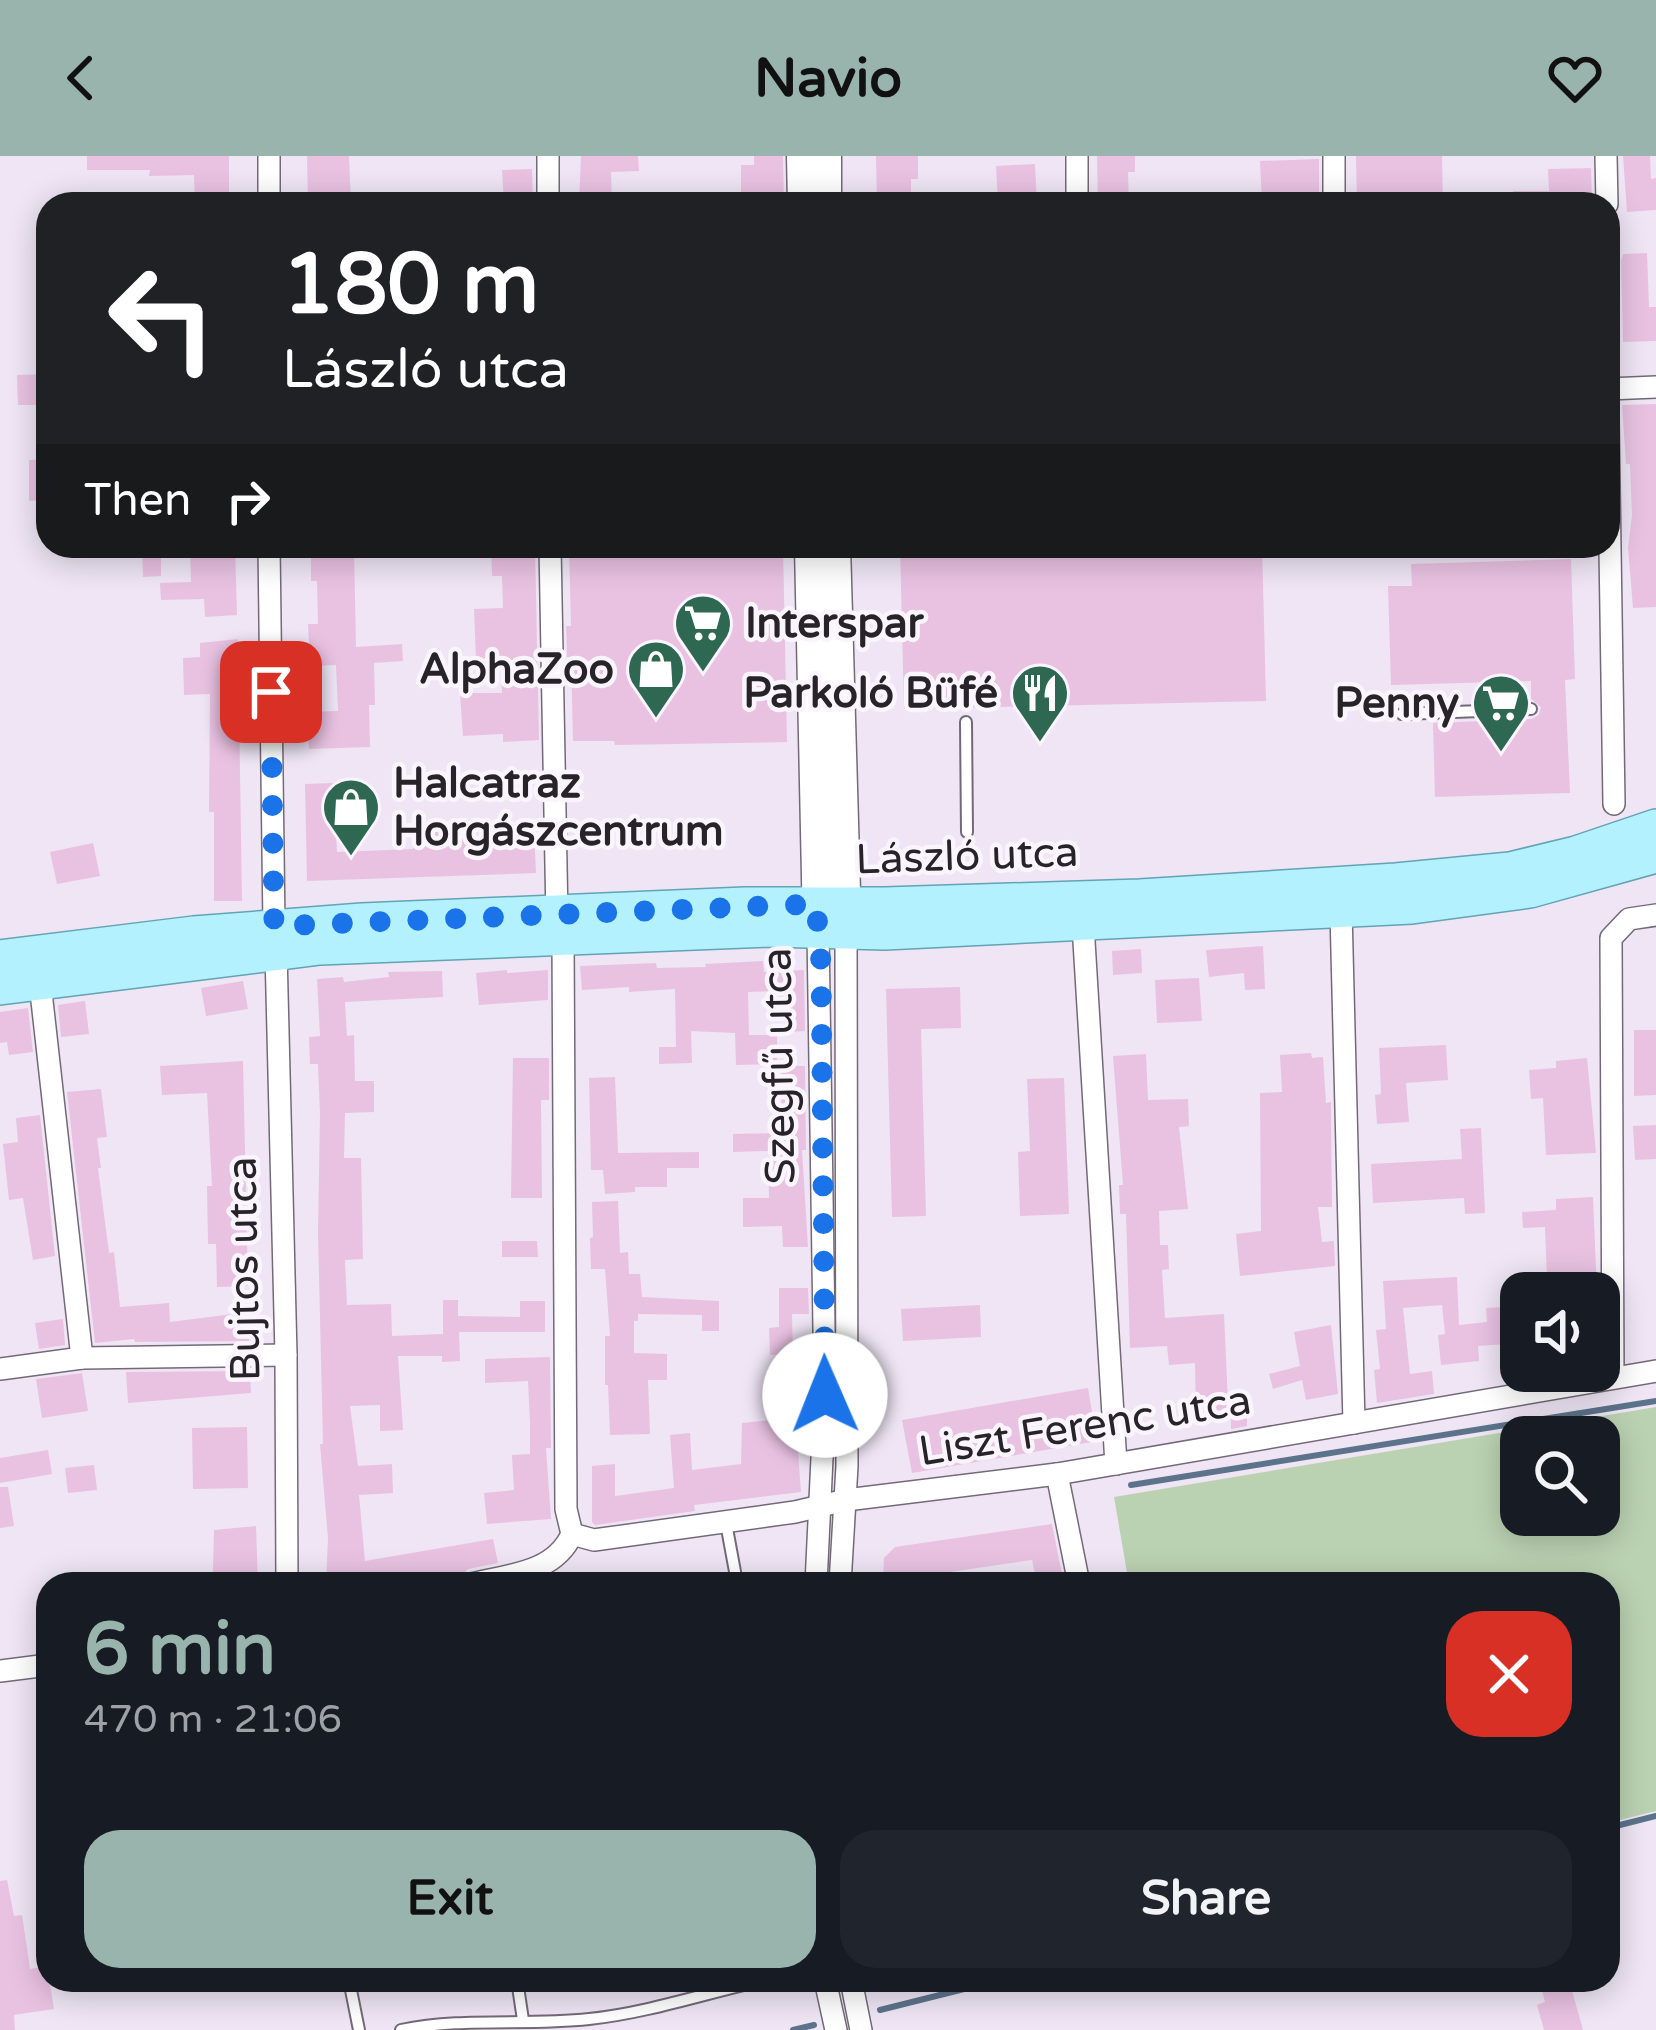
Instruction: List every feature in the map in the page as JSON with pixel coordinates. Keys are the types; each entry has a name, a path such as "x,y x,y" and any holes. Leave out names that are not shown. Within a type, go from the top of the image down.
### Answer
{"main road":[{"name":"László utca","path":"275,939 831,918 1453,875 1510,869 1576,854 1656,826"},
{"name":"László utca","path":"831,918 1083,925 1341,912 1476,901 1605,873 1656,856"},
{"name":"László utca","path":"275,939 523,941 560,926"},
{"path":"0,957 275,939"},
{"path":"0,988 275,939"}],"street":[{"path":"269,156 269,192"},
{"path":"548,156 548,192"},
{"path":"802,156 803,192"},
{"path":"826,156 826,192"},
{"path":"1077,156 1077,192"},
{"path":"1334,156 1334,192"},
{"path":"1606,156 1607,192"},
{"path":"1620,388 1656,387"},
{"name":"Bujtos utca","path":"269,558 287,1572"},
{"path":"521,1572 542,1567 564,1551 572,1534 566,1509 560,926 550,558"},
{"name":"Szegfű utca","path":"811,558 831,918 846,1500 841,1572"},
{"name":"Szegfű utca","path":"817,1572 825,1395 835,558"},
{"path":"1610,558 1614,804"},
{"path":"1341,912 1354,1423"},
{"path":"1613,1272 1611,938 1629,919 1656,915"},
{"path":"1083,925 1116,1464"},
{"path":"40,982 82,1358"},
{"path":"0,1369 82,1358 286,1355"},
{"name":"Liszt Ferenc utca","path":"1620,1377 1656,1371"},
{"name":"Liszt Ferenc utca","path":"572,1534 593,1540 846,1500 1057,1474 1532,1392"},
{"path":"1057,1474 1077,1572"},
{"path":"0,1671 36,1666"},
{"path":"828,1992 836,2030"},
{"path":"853,1992 861,2030"}],"lane":[{"path":"1402,714 1532,709"},
{"path":"965,722 967,832"},
{"path":"725,1520 735,1572"},
{"path":"351,1992 359,2030"},
{"path":"520,1992 524,2020"},
{"path":"401,2030 461,2020 556,2023 597,2019 713,1992"}],"green space":[{"path":"1656,1407 1656,1811 1620,1820 1620,1572 1127,1572 1114,1497 1500,1433 1500,1536 1620,1536 1620,1416 1602,1416"}],"building":[{"path":"87,156 229,156 229,192 195,192 194,175 87,170"},
{"path":"307,156 349,156 350,192 308,192"},
{"path":"581,156 638,156 639,171 611,172 612,192 580,192"},
{"path":"754,156 783,156 784,192 741,192 741,165 754,165"},
{"path":"876,156 918,156 918,179 911,179 911,192 877,192"},
{"path":"1097,156 1135,156 1135,172 1128,172 1129,192 1098,192"},
{"path":"1356,156 1442,156 1443,192 1357,192"},
{"path":"1623,156 1650,156 1656,210 1627,212"},
{"path":"1319,159 1319,192 1261,192 1260,161"},
{"path":"1035,164 1036,192 997,192 996,166"},
{"path":"1591,168 1592,192 1513,192 1549,191 1548,169"},
{"path":"532,169 533,192 503,192 502,170"},
{"path":"1647,253 1656,341 1623,342 1621,261 1623,254"},
{"path":"36,374 36,405 18,405 17,375"},
{"path":"1656,404 1656,607 1633,608 1628,548 1630,464 1626,464 1622,405"},
{"path":"29,460 36,460 36,501 29,501"},
{"path":"142,558 161,558 161,576 143,577"},
{"path":"190,558 235,558 237,615 205,617 204,599 161,600 160,583 191,582"},
{"path":"311,558 354,558 356,647 402,644 403,661 374,663 370,747 309,749 307,712 338,711 336,665 310,666 308,624 318,624 317,581 311,581"},
{"path":"491,558 535,558 539,740 503,742 503,734 463,736 460,693 502,693 500,658 476,659 474,609 503,608 502,576 492,576"},
{"path":"569,558 783,558 787,742 615,745 614,741 573,741 566,626 571,626"},
{"path":"900,558 1262,558 1266,701 904,709"},
{"path":"1571,559 1575,679 1565,680 1570,793 1435,797 1433,723 1531,719 1541,707 1531,699 1531,681 1391,685 1388,586 1412,586 1411,564"},
{"path":"238,639 242,901 214,901 210,694 184,695 183,658 200,657 200,643"},
{"path":"333,783 337,852 413,849 412,832 457,831 457,839 508,837 508,829 534,828 536,873 307,881 305,784"},
{"path":"93,843 100,876 57,884 50,852"},
{"path":"1263,946 1265,989 1245,990 1244,973 1209,977 1206,950"},
{"path":"1141,949 1142,973 1113,975 1112,951"},
{"path":"763,961 764,972 804,970 805,1031 787,1032 786,1007 776,1007 776,991 748,992 749,1035 777,1035 777,1064 736,1065 735,1033 691,1031 692,1063 659,1064 659,1047 676,1047 675,989 582,990 580,966 656,963 657,968 706,967"},
{"path":"548,970 548,1000 479,1005 476,973"},
{"path":"442,971 443,997 345,1002 347,1036 354,1035 355,1081 374,1081 374,1112 345,1113 344,1158 361,1158 363,1259 345,1260 347,1305 391,1304 392,1336 443,1334 443,1300 458,1300 458,1316 520,1317 520,1301 545,1301 545,1332 459,1332 460,1361 398,1356 403,1430 380,1431 380,1405 350,1406 358,1466 392,1464 393,1493 359,1495 365,1561 493,1539 498,1563 465,1572 327,1572 320,1444 320,1114 318,1064 310,1064 309,1037 320,1036 317,979 343,977 344,982 389,977 388,972"},
{"path":"1199,978 1202,1021 1157,1023 1155,980"},
{"path":"243,981 248,1009 206,1016 201,988"},
{"path":"960,987 961,1028 921,1029 926,1216 892,1217 886,989"},
{"path":"85,1001 89,1034 61,1037 58,1005"},
{"path":"28,1008 33,1052 9,1055 7,1042 0,1043 0,1012"},
{"path":"1634,1030 1656,1030 1656,1095 1634,1096"},
{"path":"1446,1045 1448,1080 1406,1083 1409,1122 1377,1124 1379,1048"},
{"path":"1311,1053 1312,1058 1323,1057 1326,1103 1331,1102 1332,1207 1318,1207 1322,1242 1334,1241 1335,1266 1240,1276 1236,1234 1261,1231 1260,1093 1282,1092 1280,1055"},
{"path":"1146,1054 1148,1100 1188,1099 1189,1126 1179,1127 1188,1209 1159,1211 1160,1245 1168,1245 1169,1269 1162,1270 1165,1318 1224,1314 1228,1404 1247,1404 1247,1426 1231,1429 1231,1419 1196,1419 1195,1363 1169,1365 1167,1346 1130,1348 1126,1214 1120,1214 1119,1185 1123,1185 1113,1056"},
{"path":"513,1058 549,1058 549,1100 541,1100 542,1198 511,1198"},
{"path":"1587,1058 1596,1153 1546,1155 1543,1098 1531,1099 1529,1070"},
{"path":"243,1061 248,1286 217,1287 216,1244 208,1244 207,1186 212,1186 207,1093 162,1095 160,1066"},
{"path":"781,1066 805,1066 806,1150 802,1150 808,1247 783,1247 782,1226 743,1227 743,1198 769,1198 768,1151 733,1152 733,1134 782,1133"},
{"path":"615,1077 618,1153 699,1152 699,1168 667,1168 667,1187 605,1194 603,1170 591,1170 589,1078"},
{"path":"1064,1078 1069,1214 1020,1216 1018,1152 1030,1151 1027,1079"},
{"path":"101,1089 107,1137 97,1138 98,1168 120,1307 169,1303 170,1322 249,1312 249,1341 95,1343 67,1092"},
{"path":"40,1115 55,1256 33,1260 23,1198 9,1200 3,1144 18,1142 16,1118"},
{"path":"1656,1125 1656,1159 1635,1160 1633,1126"},
{"path":"1481,1128 1485,1213 1465,1214 1464,1198 1373,1203 1371,1164 1462,1159 1460,1129"},
{"path":"1593,1197 1596,1272 1547,1272 1545,1227 1523,1228 1522,1212 1556,1210 1556,1199"},
{"path":"618,1201 620,1253 628,1252 629,1274 640,1274 642,1297 719,1301 719,1331 702,1331 702,1315 638,1314 634,1321 634,1353 667,1354 667,1380 648,1380 650,1434 610,1435 605,1269 591,1269 590,1238 592,1202"},
{"path":"502,1241 537,1241 538,1257 502,1257"},
{"path":"1457,1277 1459,1325 1487,1322 1486,1308 1500,1307 1500,1344 1478,1346 1479,1361 1441,1365 1442,1305 1403,1308 1410,1374 1432,1371 1434,1394 1377,1403 1376,1330 1386,1329 1383,1281"},
{"path":"779,1288 808,1288 809,1314 792,1314 793,1354 770,1355 769,1328 779,1327"},
{"path":"980,1305 981,1337 903,1341 901,1309"},
{"path":"63,1319 65,1345 39,1349 35,1323"},
{"path":"1331,1325 1338,1394 1306,1400 1302,1380 1273,1389 1269,1374 1300,1366 1294,1332"},
{"path":"550,1357 551,1448 546,1448 551,1519 487,1524 484,1493 514,1490 512,1455 530,1454 530,1423 528,1381 485,1383 485,1359"},
{"path":"250,1371 251,1393 128,1403 126,1372"},
{"path":"82,1373 88,1411 42,1418 36,1379"},
{"path":"793,1384 801,1492 694,1505 695,1511 592,1522 592,1466 615,1464 615,1496 674,1488 670,1435 690,1433 692,1470 741,1464 742,1423 771,1420 769,1385"},
{"path":"1088,1388 1097,1441 912,1473 902,1420"},
{"path":"247,1427 248,1488 193,1489 192,1428"},
{"path":"48,1450 52,1474 0,1483 0,1458"},
{"path":"94,1465 97,1490 68,1493 65,1468"},
{"path":"0,1487 8,1487 14,1526 0,1528"},
{"path":"1052,1524 1062,1572 1034,1572 1032,1560 950,1572 883,1572 884,1558 895,1547"},
{"path":"256,1526 258,1572 213,1572 214,1530"},
{"path":"7,1880 14,1916 22,1915 30,1969 36,1968 36,1992 51,1992 54,2009 14,2015 15,2030 0,2030 0,1881"},
{"path":"1542,1992 1572,1992 1583,2030 1544,2030 1537,2005 1545,2002"}],"waterway":[{"path":"1131,1485 1656,1401"},
{"path":"1620,1825 1656,1816"},
{"path":"880,2010 952,1992"},
{"path":"793,2030 814,2025"}],"place":[{"name":"Interspar","path":"703,674"},
{"name":"AlphaZoo","path":"656,720"},
{"name":"Parkoló Büfé","path":"1040,744"},
{"name":"Penny","path":"1501,754"},
{"name":"Halcatraz Horgászcentrum","path":"351,858"}],"route":[{"path":"271,692 274,926 816,904 821,963 825,1395"}]}
